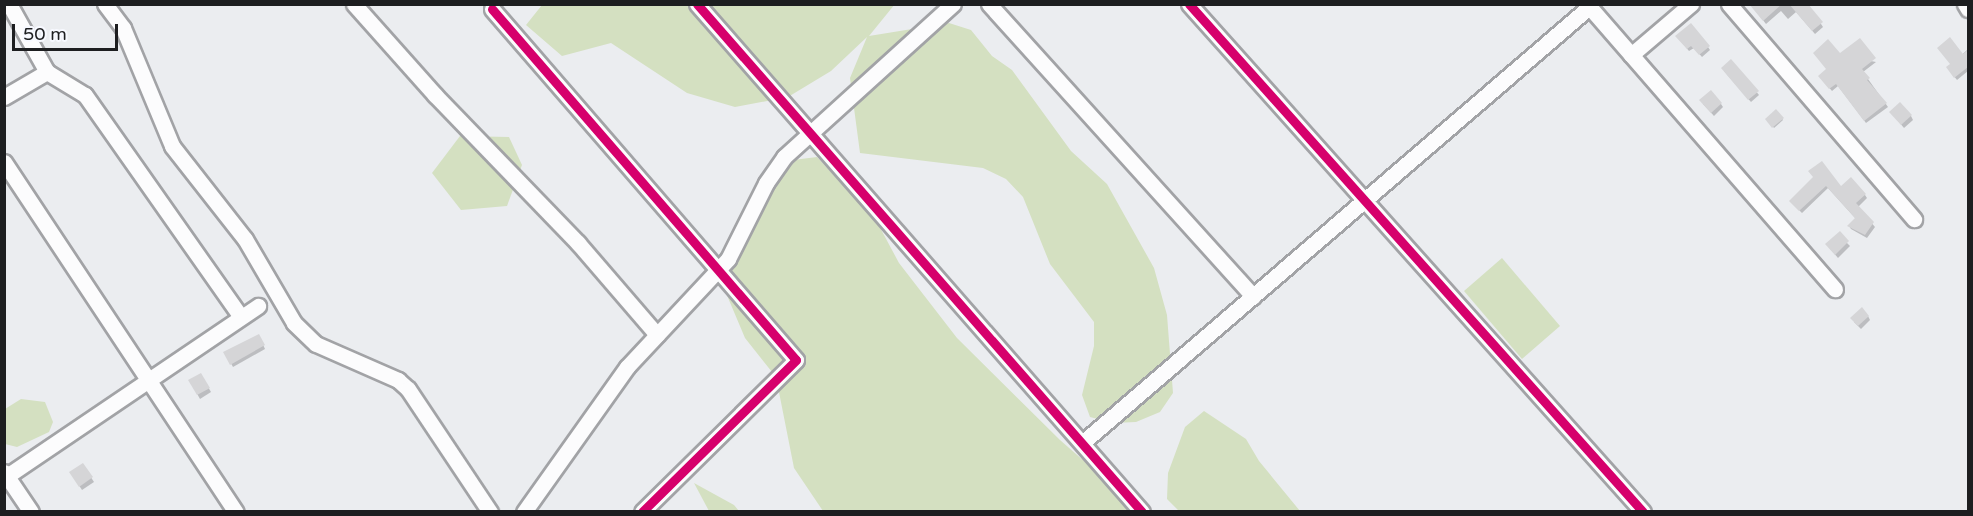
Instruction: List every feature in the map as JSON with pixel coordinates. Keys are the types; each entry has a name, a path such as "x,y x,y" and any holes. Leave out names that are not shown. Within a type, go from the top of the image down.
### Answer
{"street":[{"path":"9,4 47,72 85,95 241,317"},
{"path":"105,4 123,28 172,146 245,239 294,323 316,344 398,380 408,389 490,512"},
{"path":"354,4 435,95 570,234 657,335"},
{"path":"697,4 1142,512"},
{"path":"524,512 627,367 728,259 773,171 809,132 953,4"},
{"path":"989,4 1253,296"},
{"path":"1189,4 1643,512"},
{"path":"1631,55 1691,4"},
{"path":"1729,4 1914,219"},
{"path":"1965,4 1968,9"},
{"path":"1082,443 1588,6 1835,289"},
{"path":"492,9 796,360 642,512"},
{"path":"4,97 47,72"},
{"path":"4,162 236,512"},
{"path":"31,512 5,475 258,306"}],"green space":[{"path":"895,4 869,36 949,23 971,30 992,56 1012,70 1071,151 1107,184 1154,268 1167,315 1173,393 1160,412 1136,422 1113,423 1090,417 1082,395 1094,346 1094,322 1050,264 1023,197 1006,179 983,168 860,153 850,78 867,37 831,71 788,97 735,107 687,93 611,43 562,56 526,25 542,5"},
{"path":"460,136 509,137 522,165 507,206 461,210 432,173"},
{"path":"817,157 877,222 899,263 957,338 1060,440 1141,511 823,511 794,468 776,377 745,338 726,293 748,201 769,163"},
{"path":"1502,258 1560,326 1522,359 1464,291"},
{"path":"21,399 45,402 53,422 49,432 17,447 5,444 5,409"},
{"path":"1204,411 1246,439 1259,461 1300,511 1179,511 1167,499 1168,473 1185,427"},
{"path":"694,483 734,505 739,511 709,511"}],"building":[{"path":"1749,4 1782,4 1763,21"},
{"path":"1789,4 1808,4 1823,22 1812,31"},
{"path":"1691,23 1710,46 1699,55 1691,46 1687,49 1675,36"},
{"path":"1950,37 1963,54 1968,50 1968,67 1954,78 1946,67 1950,64 1937,48"},
{"path":"1860,38 1876,58 1862,69 1870,78 1867,80 1887,103 1864,121 1836,84 1829,89 1818,76 1826,69 1813,53 1828,39 1840,53"},
{"path":"1731,59 1759,91 1748,100 1721,68"},
{"path":"1711,90 1722,103 1711,113 1699,100"},
{"path":"1900,102 1912,115 1901,125 1889,112"},
{"path":"1776,109 1784,118 1772,128 1765,119"},
{"path":"1822,161 1841,186 1851,177 1866,194 1856,203 1874,222 1865,235 1847,226 1855,218 1826,186 1799,211 1789,201 1813,177 1808,171"},
{"path":"1840,231 1849,241 1835,255 1825,244"},
{"path":"1862,307 1869,316 1858,326 1850,318"},
{"path":"259,334 265,345 230,365 223,352"},
{"path":"201,373 210,388 197,395 188,380"},
{"path":"83,463 93,477 79,487 69,472"}],"cycle path":[{"path":"697,4 1142,512"},
{"path":"1189,4 1643,512"},
{"path":"492,9 796,360 642,512"}]}
